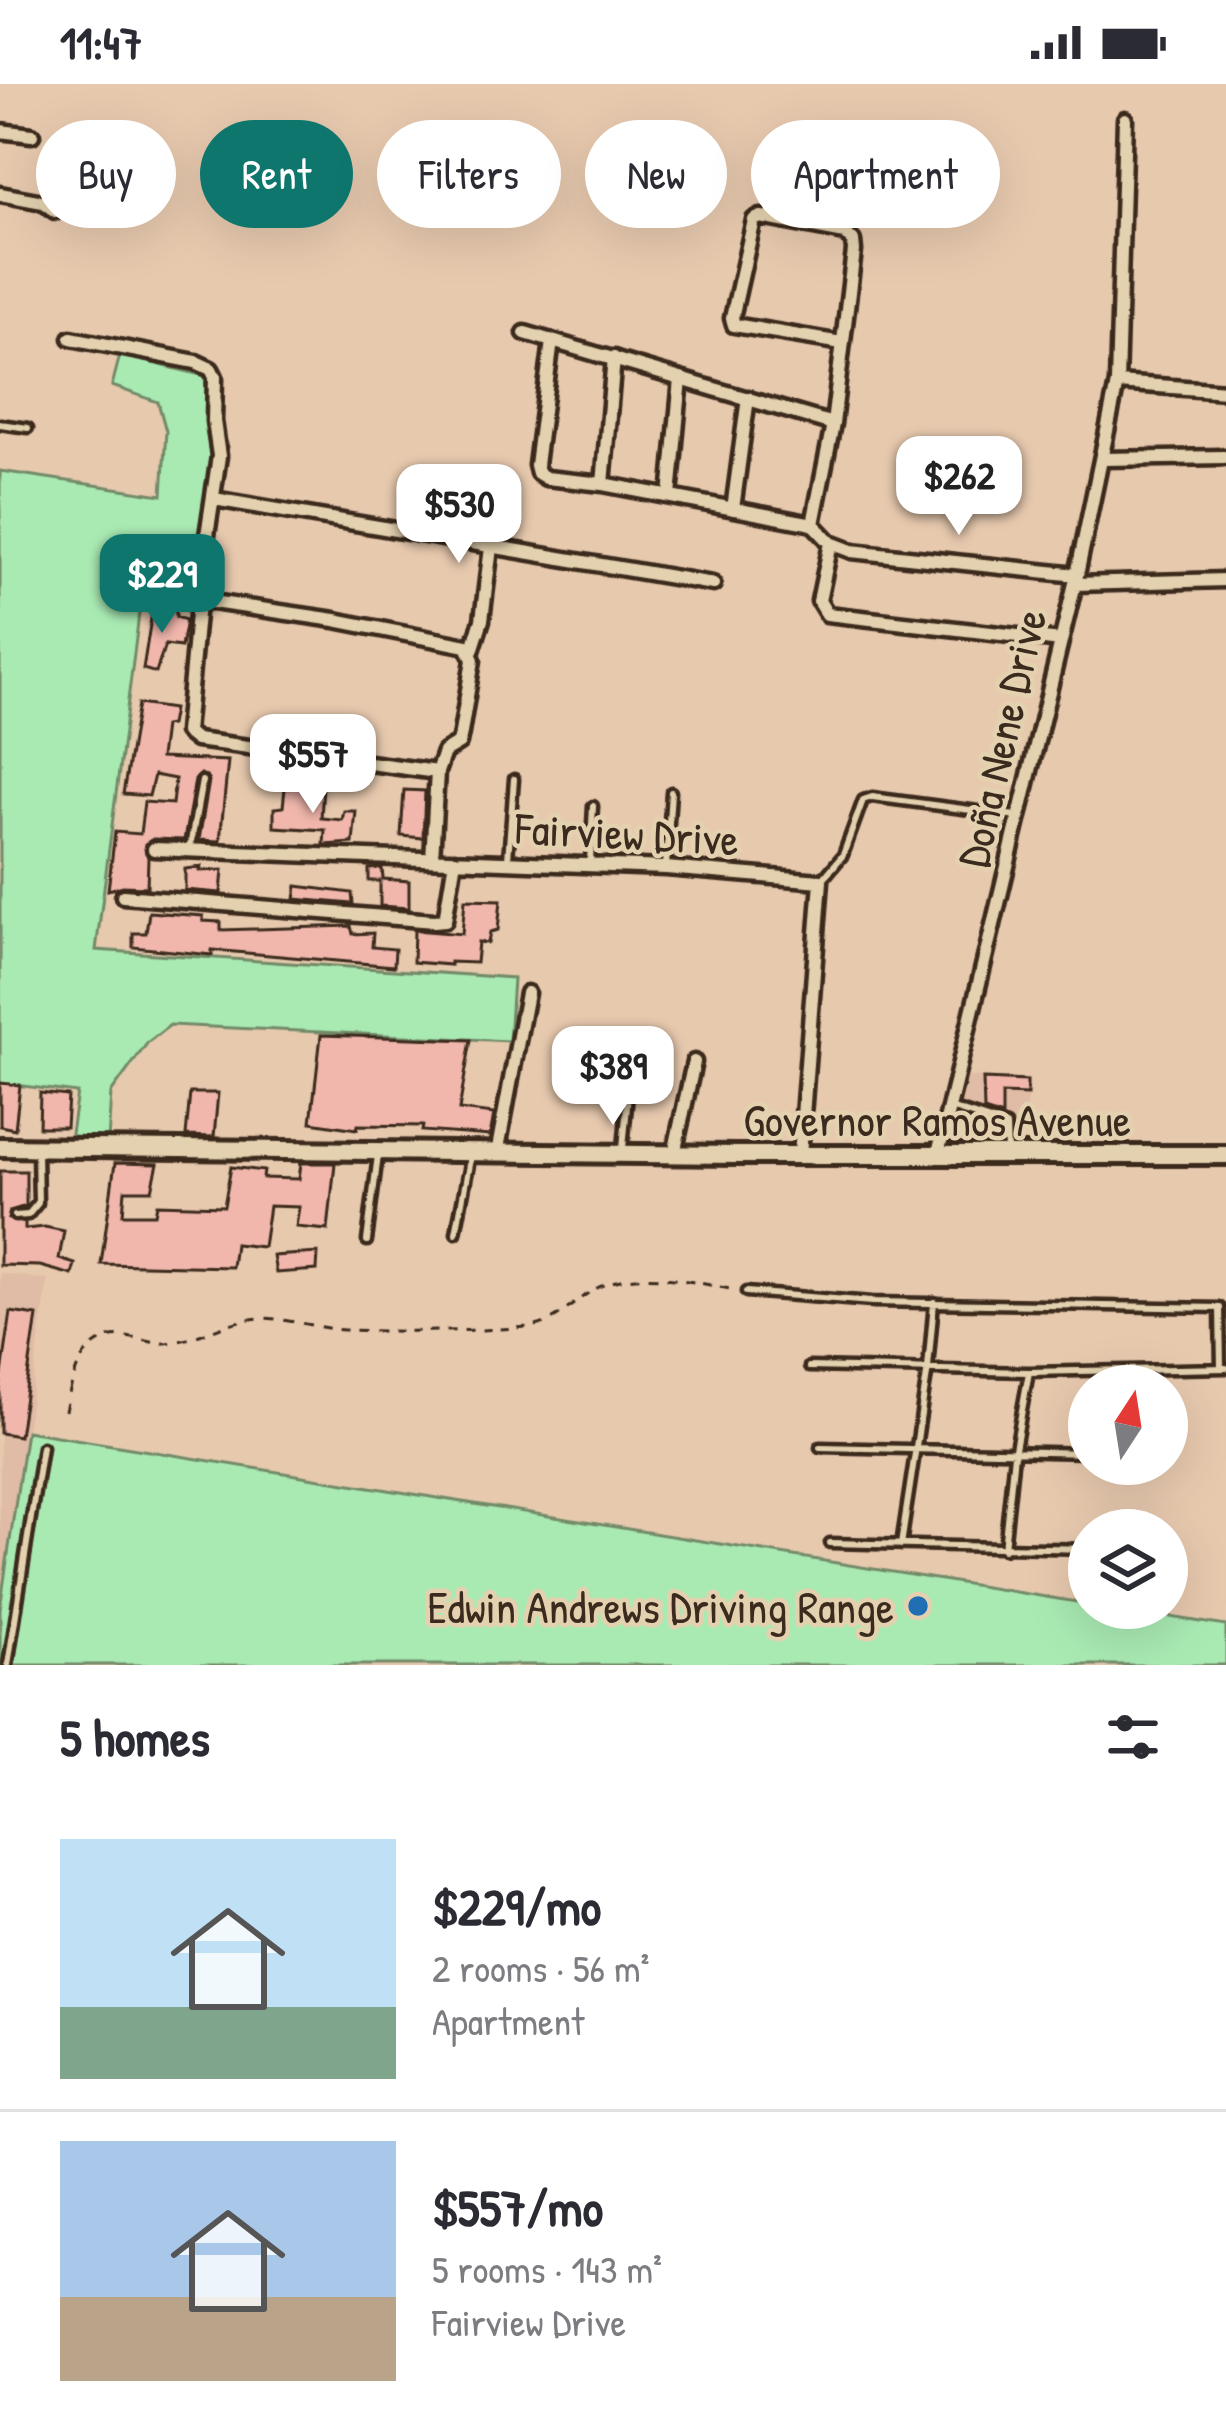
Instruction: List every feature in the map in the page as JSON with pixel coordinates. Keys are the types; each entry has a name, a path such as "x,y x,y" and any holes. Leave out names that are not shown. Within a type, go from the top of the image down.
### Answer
{"main road":[{"name":"Governor Ramos Avenue","path":"0,1147 1226,1156"}],"street":[{"name":"Doña Nene Drive","path":"938,1154 1076,579 1117,383 1125,119"},
{"path":"0,130 32,135"},
{"path":"0,194 36,201"},
{"path":"813,524 833,424 842,343 853,241 845,232 761,217 754,220 734,325 842,343"},
{"path":"525,333 833,424"},
{"path":"71,338 196,362 211,368 215,376 219,456 185,727 189,736 437,772"},
{"path":"553,341 536,465 546,478 603,484 813,524 831,543 852,551 1076,579 1226,580"},
{"path":"603,484 614,358"},
{"path":"670,496 681,379"},
{"path":"1117,383 1226,391"},
{"path":"733,509 748,398"},
{"path":"1102,459 1224,457"},
{"path":"214,499 713,584"},
{"path":"831,543 819,601 827,614 1061,641"},
{"path":"432,859 437,772 444,752 459,742 491,547"},
{"path":"199,600 458,642 472,651"},
{"name":"Fairview Drive","path":"154,849 666,868 821,881"},
{"path":"124,896 445,920 455,860"},
{"path":"800,1155 821,881"},
{"path":"496,1154 527,993"},
{"path":"674,1154 694,1062"}],"lane":[{"path":"0,424 28,428"},
{"path":"508,863 514,779"},
{"path":"190,851 202,781"},
{"path":"666,868 671,792"},
{"path":"821,881 843,855 862,800 872,797 1019,816"},
{"path":"590,865 592,806"},
{"path":"622,1154 631,1062"},
{"path":"950,1108 1006,1126 1007,1155"},
{"path":"16,1216 28,1215 38,1203 37,1148"},
{"path":"367,1241 379,1151"},
{"path":"456,1233 471,1153"},
{"path":"746,1292 821,1300 1220,1308 1224,1368 1029,1372 809,1367"},
{"path":"901,1544 934,1303"},
{"path":"1004,1549 1029,1372"},
{"path":"8,1665 42,1447"},
{"path":"820,1447 1068,1453"},
{"path":"830,1543 1068,1549"}],"path":[{"path":"65,1412 75,1372 84,1357 101,1340 118,1336 172,1343 262,1318 344,1330 532,1327 570,1311 602,1286 624,1280 664,1279 746,1292"}],"shaded area":[{"path":"968,1077 1029,1079 1022,1142 953,1140"},
{"path":"0,1273 48,1280 0,1609"}],"green space":[{"path":"120,355 205,376 212,453 188,605 141,599 96,950 513,978 509,1041 170,1025 148,1042 111,1093 108,1141 70,1140 77,1093 0,1083 0,471 162,495 166,431 158,402 112,386"},
{"path":"26,1431 1068,1601 1068,1629 1188,1629 1188,1620 1226,1626 1226,1665 0,1665 0,1609"}],"building":[{"path":"153,606 176,611 176,617 186,620 181,647 165,645 156,673 143,669"},
{"path":"138,704 173,709 170,725 164,726 160,758 228,761 220,841 199,840 209,781 201,774 195,780 184,840 153,839 145,844 147,887 108,890 115,832 140,834 144,802 172,804 175,779 154,775 149,796 123,794"},
{"path":"323,786 321,818 342,820 344,811 356,811 353,843 324,845 325,830 274,827 274,808 283,807 285,788"},
{"path":"404,790 425,791 423,838 401,836"},
{"path":"201,867 200,871 223,870 221,893 185,890 185,869"},
{"path":"382,868 383,879 409,881 409,908 380,906 380,881 369,881 369,869"},
{"path":"297,886 352,893 353,904 295,899"},
{"path":"465,899 501,900 498,930 490,932 488,943 478,942 476,963 413,962 414,930 462,934"},
{"path":"149,912 203,916 203,921 221,922 221,930 351,926 353,934 373,933 372,947 395,949 394,966 133,947 133,933 146,933"},
{"path":"321,1035 471,1040 459,1110 494,1114 490,1136 422,1131 423,1126 358,1125 357,1129 311,1122"},
{"path":"983,1079 1027,1081 1027,1095 1002,1094 1002,1117 984,1111"},
{"path":"0,1083 20,1085 15,1129 0,1126"},
{"path":"40,1093 68,1096 66,1127 39,1127"},
{"path":"190,1093 218,1093 214,1137 186,1136"},
{"path":"115,1163 158,1164 152,1190 125,1190 123,1214 155,1214 157,1204 224,1206 231,1167 264,1171 263,1178 299,1179 301,1163 335,1163 328,1230 296,1227 299,1207 269,1206 263,1247 235,1244 232,1267 101,1264"},
{"path":"0,1171 26,1171 26,1206 10,1211 8,1219 25,1223 25,1229 64,1231 59,1259 75,1264 72,1275 40,1266 0,1265"},
{"path":"318,1253 317,1270 276,1273 273,1256"},
{"path":"11,1312 37,1316 19,1436 0,1433 0,1388"}],"place":[{"name":"Edwin Andrews Driving Range","path":"918,1606"}]}
